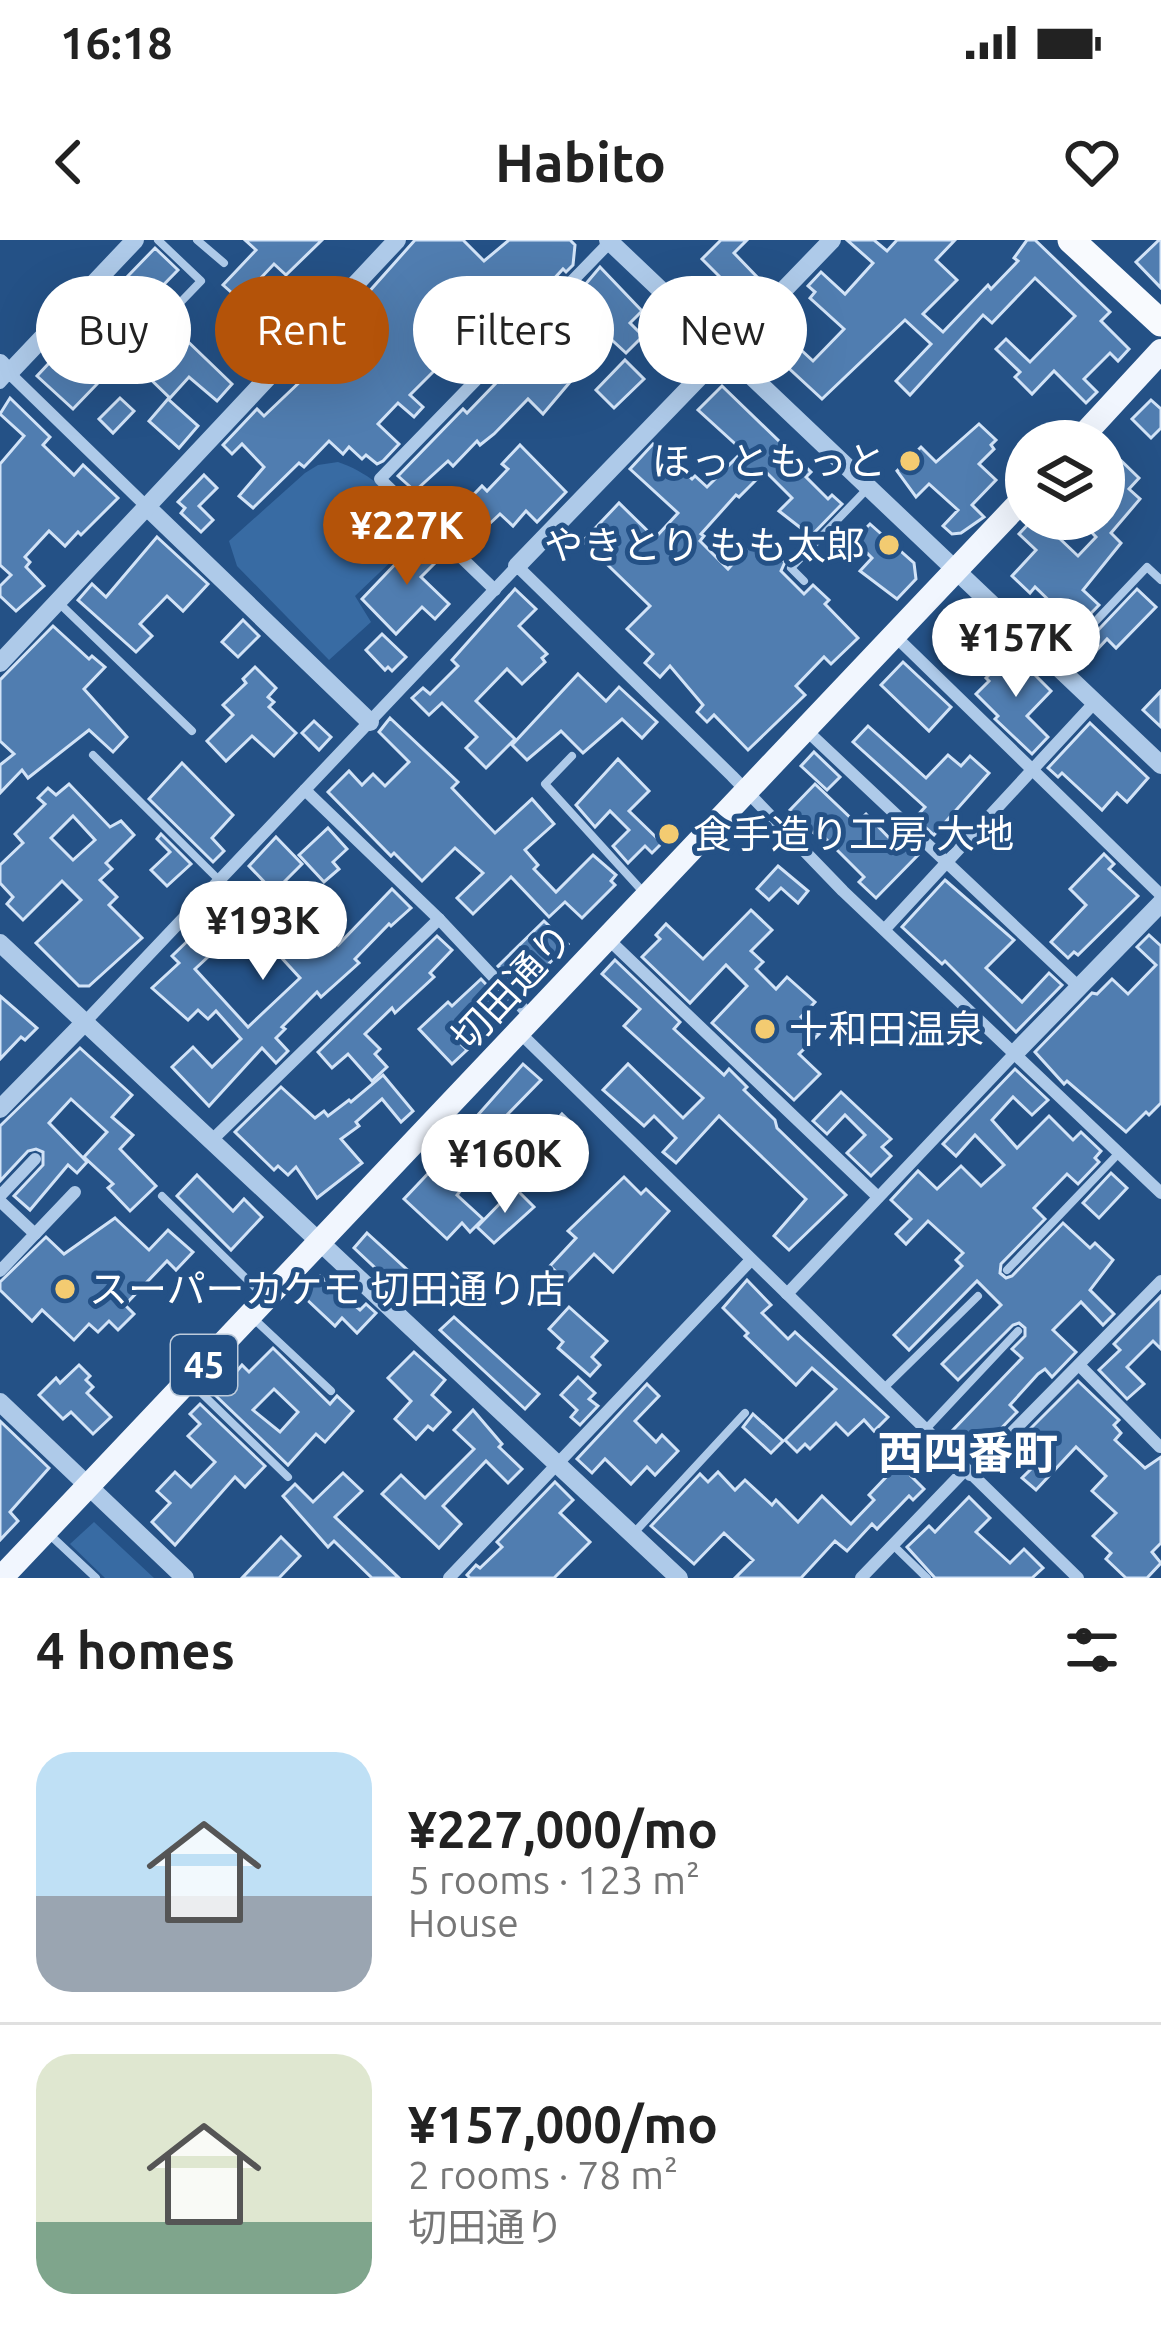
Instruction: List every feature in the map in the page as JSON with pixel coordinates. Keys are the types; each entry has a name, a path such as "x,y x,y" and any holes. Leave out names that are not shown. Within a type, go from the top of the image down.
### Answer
{"highway":[{"path":"1071,240 1161,323"}],"main road":[{"path":"1097,420 1161,351"},
{"name":"切田通り","path":"1,1578 1005,518"}],"street":[{"path":"135,240 3,373 370,722"},
{"path":"0,663 397,240"},
{"path":"798,276 832,240"},
{"path":"495,590 380,479 609,241 647,276"},
{"path":"0,1109 694,384"},
{"path":"762,384 1161,765"},
{"path":"517,566 1161,1193"},
{"path":"787,1294 1161,902 893,634"},
{"path":"885,929 1095,702"},
{"path":"804,728 1080,988"},
{"path":"305,790 439,919 526,1026 750,1261 1078,1578"},
{"path":"212,1141 439,919"},
{"path":"607,937 878,1197"},
{"path":"0,943 679,1578"},
{"path":"34,1160 0,1198 35,1234"},
{"path":"0,1271 75,1192"},
{"path":"449,1578 750,1261"},
{"path":"861,1578 1161,1281"},
{"path":"1079,1364 1160,1448"},
{"path":"2,1409 185,1578"}],"lane":[{"path":"158,240 201,281 191,291"},
{"path":"197,240 224,263"},
{"path":"804,580 791,568 869,486"},
{"path":"1055,664 1147,567 1161,580"},
{"path":"58,602 192,731"},
{"path":"93,755 219,880"},
{"path":"572,756 545,784 646,895"},
{"path":"1007,1270 1119,1153"},
{"path":"162,1196 331,1391"},
{"path":"883,1389 978,1296"},
{"path":"925,1430 1018,1331"},
{"path":"189,1381 288,1477"},
{"path":"632,1535 745,1413"},
{"path":"46,1531 96,1578"},
{"path":"892,1545 927,1578"}],"shaded area":[{"path":"338,462 375,482 424,530 355,596 371,622 329,660 237,566 229,541 305,473"},
{"path":"94,1522 154,1578 105,1578 70,1544"}],"building":[{"path":"245,240 322,240 286,275 274,264 263,276 231,276 256,250"},
{"path":"415,240 463,240 484,261 509,240 570,240 575,245 573,265 556,276 413,276 413,384 421,384 410,395 423,407 414,417 398,403 378,424 399,444 377,464 349,447 343,454 329,441 253,508 239,496 264,467 242,444 232,454 223,445 257,409 264,416 298,384 389,384 389,276 383,276"},
{"path":"721,240 747,240 734,253 756,276 719,276 702,259"},
{"path":"847,240 874,240 887,251 897,240 955,240 936,260 957,280 923,314 943,332 1018,261 1014,258 1027,240 1035,240 1110,312 1101,321 1129,349 1118,361 1110,353 1084,379 1097,392 1086,403 1054,371 1032,394 1015,377 1020,372 996,349 1006,339 1030,362 1075,316 1035,278 992,323 983,315 910,395 896,381 931,344 905,320 822,399 806,384 807,355 813,361 844,329 810,298 815,292 808,286 821,272 845,294 873,263"},
{"path":"1161,240 1161,288 1136,262"},
{"path":"155,248 178,270 172,276 128,276"},
{"path":"614,282 638,307 638,315 630,323 638,331 638,341 626,353 614,342"},
{"path":"191,345 215,368 215,384 232,384 217,401 191,379"},
{"path":"625,360 638,373 639,384 614,408 596,390 602,384 614,384 614,371"},
{"path":"46,384 97,384 73,409"},
{"path":"155,384 183,384 170,398"},
{"path":"495,384 568,384 543,414 528,399 494,434 480,445 477,441 453,466 448,461 415,491 398,476 463,409 467,413"},
{"path":"722,386 811,472 806,477 828,499 832,495 842,504 811,536 779,511 792,498 765,471 736,495 700,541 728,569 757,537 785,562 781,571 804,594 813,585 858,638 831,664 824,657 796,686 805,695 748,750 714,715 707,722 697,712 703,705 670,666 660,677 645,663 653,654 627,629 650,606 583,541 619,503 655,538 678,513 630,469 653,444 707,487 743,451 698,410"},
{"path":"10,398 50,437 43,445 74,475 83,465 118,498 65,546 49,531 25,557 30,562 26,567 44,586 16,611 0,596 0,586 11,575 0,565 0,464 24,436 0,414"},
{"path":"120,398 134,411 113,433 99,419"},
{"path":"168,399 198,426 179,448 149,421"},
{"path":"1151,400 1161,409 1161,428 1151,438 1132,419"},
{"path":"979,424 996,440 979,464 996,480 972,505 984,517 952,534 943,526 958,510 929,484 916,497 897,471 921,447 936,462"},
{"path":"520,445 566,492 537,522 526,511 513,526 500,514 486,527 479,520 458,540 443,526 482,486 487,491 508,469 502,464"},
{"path":"1125,464 1139,478 1129,489 1140,499 1125,517"},
{"path":"204,475 217,488 199,506 213,520 201,532 181,513 185,508 178,502"},
{"path":"361,490 374,505 347,530 333,515"},
{"path":"870,524 914,563 916,579 897,599 860,571 872,558 854,540"},
{"path":"423,535 443,555 421,577 449,604 435,619 422,607 396,634 362,599"},
{"path":"157,537 208,584 183,611 167,596 140,624 152,636 136,652 78,600 92,584 106,597"},
{"path":"1025,540 1061,540 1078,556 1093,540 1121,543 1083,590 1099,605 1065,640 1048,624 1060,611 1035,587 1030,593 1012,576 1036,550"},
{"path":"515,589 536,609 519,626 547,654 522,684 507,669 476,701 515,739 486,768 466,748 477,737 442,703 429,715 412,698 423,688 430,694 458,666 452,660"},
{"path":"1137,589 1156,607 1116,648 1107,639 1093,654 1084,645"},
{"path":"243,620 259,636 238,657 222,642"},
{"path":"53,626 89,659 92,656 105,667 84,689 127,737 113,752 89,730 28,778 22,770 0,793 0,765 14,754 0,741 0,680"},
{"path":"382,634 406,657 392,671 385,670 366,650"},
{"path":"1012,652 1051,691 1027,716 1048,737 1032,754 976,694"},
{"path":"903,662 951,707 929,731 881,685"},
{"path":"255,667 276,688 268,697 274,702 269,707 296,733 274,756 252,736 226,761 207,741 233,715 223,705"},
{"path":"578,674 606,701 619,687 657,722 642,738 622,719 583,753 561,731 527,760 512,745"},
{"path":"1161,691 1161,727 1143,710"},
{"path":"390,718 458,782 452,788 495,833 532,799 554,824 525,850 538,865 534,869 556,892 593,855 616,875 611,881 615,885 582,918 565,902 549,917 511,877 473,914 457,898 483,873 455,848 422,881 328,792 349,771 362,785 373,774 385,786 409,762 379,732"},
{"path":"314,721 331,737 319,750 302,733"},
{"path":"1090,723 1148,778 1127,802 1117,793 1102,810 1062,773 1058,777 1048,768"},
{"path":"868,726 926,778 948,755 961,766 970,756 989,773 934,835 915,818 925,807 853,742"},
{"path":"814,752 840,777 827,790 801,766"},
{"path":"618,759 649,791 629,811 662,843 652,853 645,846 628,863 613,846 629,830 610,811 595,827 576,805"},
{"path":"182,763 233,815 212,838 224,851 213,862 149,799"},
{"path":"69,784 110,827 121,821 134,835 106,863 112,869 100,880 117,897 109,905 142,938 89,986 79,986 36,943 81,900 62,881 23,920 7,904 13,897 0,883 0,865 23,843 15,834 45,804 38,798 48,788 56,795","holes":["73,816 95,840 73,860 51,838"]},
{"path":"815,784 856,823 866,814 897,846 902,840 918,855 876,898 859,882 864,877 790,810"},
{"path":"328,828 347,849 333,862 339,869 324,882 299,855"},
{"path":"161,834 191,864 167,886 151,870 170,852 157,839"},
{"path":"276,837 302,864 274,892 249,866"},
{"path":"1104,854 1114,864 1109,869 1138,896 1078,955 1074,952 1068,958 1051,942 1086,905 1070,889"},
{"path":"778,866 808,891 798,903 781,888 769,900 757,889"},
{"path":"945,880 1014,940 986,968 1022,1002 1049,973 1062,985 1016,1032 945,961 942,964 902,927"},
{"path":"392,889 411,908 355,959 359,963 321,997 317,992 282,1027 276,1038 288,1051 276,1063 262,1048 209,1106 172,1067 193,1047 212,1067 241,1039 216,1011 208,1019 198,1010 188,1020 152,988 179,963 172,956 203,926 199,922 225,895 234,905 230,908 252,932 228,953 221,945 195,969 248,1027 300,978 268,943 305,909 338,945"},
{"path":"751,910 772,930 751,951 763,962 756,969 776,989 787,977 815,1002 801,1017 819,1034 799,1054 820,1074 794,1100 712,1023 747,986 726,965 690,1003 642,957 660,939 656,935 666,924 703,959"},
{"path":"544,921 568,944 530,983 514,974 510,979 498,966"},
{"path":"1149,935 1161,946 1161,1103 1126,1132 1067,1081 1064,1084 1035,1052 1092,993 1097,994 1112,979 1128,994 1156,965 1137,947"},
{"path":"437,936 452,950 430,973 434,977 365,1034 380,1049 375,1054 387,1067 372,1081 348,1054 332,1068 318,1052"},
{"path":"615,960 680,1022 674,1029 724,1075 729,1069 777,1128 846,1195 789,1250 774,1236 806,1199 719,1116 676,1163 663,1152 676,1138 654,1116 644,1126 603,1090 628,1064 683,1118 703,1098 624,1026 640,1009 602,974"},
{"path":"481,979 500,999 457,1040 467,1050 452,1064 419,1029"},
{"path":"0,996 37,1028 0,1059"},
{"path":"80,1048 132,1095 112,1117 133,1135 120,1149 156,1186 130,1211 108,1188 113,1184 84,1157 107,1132 71,1099 49,1123 87,1162 77,1173 68,1165 30,1210 14,1196 43,1165 43,1152 28,1151 0,1181 0,1126"},
{"path":"523,1064 541,1080 504,1118 509,1132 457,1195 483,1219 470,1232 462,1223 447,1239 404,1199 437,1164 431,1158 458,1131 461,1134"},
{"path":"1015,1069 1048,1100 1032,1115 1013,1097 992,1120 1017,1148 1049,1116 1073,1140 1081,1132 1101,1151 1095,1158 1099,1162 1078,1184 1067,1174 1034,1208 1045,1219 1001,1264 1000,1273 1012,1276 1063,1223 1090,1248 1095,1243 1113,1260 1090,1290 1114,1314 1103,1325 1081,1302 1053,1330 1076,1352 1052,1377 1045,1369 1038,1374 1010,1405 1017,1412 983,1447 952,1431 1022,1358 1012,1349 1025,1336 1025,1328 1013,1325 958,1380 942,1364 1001,1305 977,1281 909,1350 894,1335 962,1266 956,1260 963,1253 928,1221 906,1244 896,1234 911,1219 891,1200 918,1171 937,1189 961,1166 981,1186 1004,1165 975,1135 956,1156 943,1144"},
{"path":"383,1075 413,1111 401,1122 382,1099 356,1122 359,1126 341,1139 362,1163 317,1198 296,1167 288,1175 278,1166 274,1170 235,1132 281,1087 315,1118 351,1102"},
{"path":"841,1092 891,1139 882,1147 891,1156 871,1176 847,1153 865,1135 845,1115 827,1134 813,1121"},
{"path":"562,1114 581,1132 560,1156 540,1138"},
{"path":"1111,1173 1127,1188 1099,1218 1083,1203"},
{"path":"197,1175 233,1211 244,1199 262,1217 231,1250 177,1196"},
{"path":"624,1177 641,1194 646,1189 669,1211 613,1272 594,1254 567,1282 550,1266 576,1238 568,1231"},
{"path":"515,1188 534,1207 494,1243 477,1227"},
{"path":"115,1218 149,1250 168,1230 193,1252 176,1270 167,1261 125,1305 134,1314 118,1330 109,1321 98,1332 89,1324 74,1340 42,1310 32,1321 0,1290 0,1282 46,1237 64,1254"},
{"path":"367,1233 425,1286 414,1298 407,1290 403,1294 354,1248"},
{"path":"320,1276 360,1310 366,1304 376,1313 357,1333 342,1318 335,1326 302,1295"},
{"path":"747,1280 771,1305 762,1313 788,1339 795,1332 888,1417 874,1431 864,1420 848,1435 836,1423 810,1449 805,1444 797,1452 785,1440 836,1389 812,1368 796,1385 745,1336 748,1333 723,1308"},
{"path":"1161,1296 1161,1349 1153,1341 1127,1367 1144,1384 1127,1399 1099,1370 1120,1350 1114,1344"},
{"path":"569,1307 607,1341 592,1357 600,1365 590,1376 558,1348 563,1342 549,1329"},
{"path":"454,1317 539,1394 525,1409 440,1330"},
{"path":"273,1348 330,1404 337,1396 353,1411 325,1442 316,1434 288,1465 216,1396 242,1365 249,1372","holes":["274,1389 298,1412 280,1432 253,1410"]},
{"path":"414,1352 445,1380 432,1395 450,1412 416,1439 395,1419 411,1401 388,1378"},
{"path":"79,1365 90,1376 86,1380 93,1387 87,1393 111,1417 93,1434 71,1412 63,1419 39,1395"},
{"path":"578,1377 595,1393 589,1399 598,1406 580,1425 571,1417 577,1410 561,1395"},
{"path":"1078,1381 1119,1420 1114,1425 1121,1433 1115,1440 1145,1468 1161,1457 1161,1543 1152,1552 1161,1563 1147,1578 1126,1578 1106,1559 1111,1553 1093,1536 1116,1513 1092,1491 1106,1476 1076,1447 1036,1490 1022,1478 1030,1470 1009,1450"},
{"path":"647,1384 659,1396 635,1421 656,1442 662,1435 678,1451 655,1475 647,1467 631,1484 605,1459 592,1473 577,1459"},
{"path":"200,1404 265,1466 245,1487 235,1477 175,1545 152,1522 170,1503 157,1491 175,1472 191,1487 215,1462 188,1436 200,1424 190,1414"},
{"path":"473,1410 502,1444 499,1447 522,1469 508,1483 486,1461 443,1506 461,1524 439,1548 382,1494 401,1475 425,1498 474,1449 454,1430"},
{"path":"753,1414 783,1441 771,1453 743,1427"},
{"path":"0,1421 49,1468 10,1512 18,1521 0,1540"},
{"path":"911,1438 926,1453 922,1457 926,1461 911,1476 924,1489 913,1500 909,1496 877,1529 872,1524 847,1551 835,1541 801,1578 735,1578 753,1560 724,1533 694,1564 651,1526 700,1474 708,1482 718,1472 735,1490 745,1480 798,1522 822,1496 851,1524 874,1500 869,1495 888,1475 880,1468"},
{"path":"343,1473 362,1491 335,1517 399,1578 372,1578 334,1541 328,1547 283,1496 295,1484 313,1502"},
{"path":"555,1482 573,1500 560,1513 590,1542 554,1578 470,1578 467,1575 502,1547 497,1542"},
{"path":"969,1497 990,1518 976,1532 1010,1563 1024,1549 1043,1568 1032,1578 935,1578 907,1547 929,1526 935,1532"},
{"path":"281,1537 300,1556 279,1578 242,1578"}],"place":[{"name":"ほっともっと","path":"910,461"},
{"name":"やきとり もも太郎","path":"889,545"},
{"name":"食手造り工房 大地","path":"669,834"},
{"name":"十和田温泉","path":"765,1029"},
{"name":"スーパーカケモ 切田通り店","path":"65,1289"}],"district":[{"name":"西四番町","path":"968,1453"}]}
